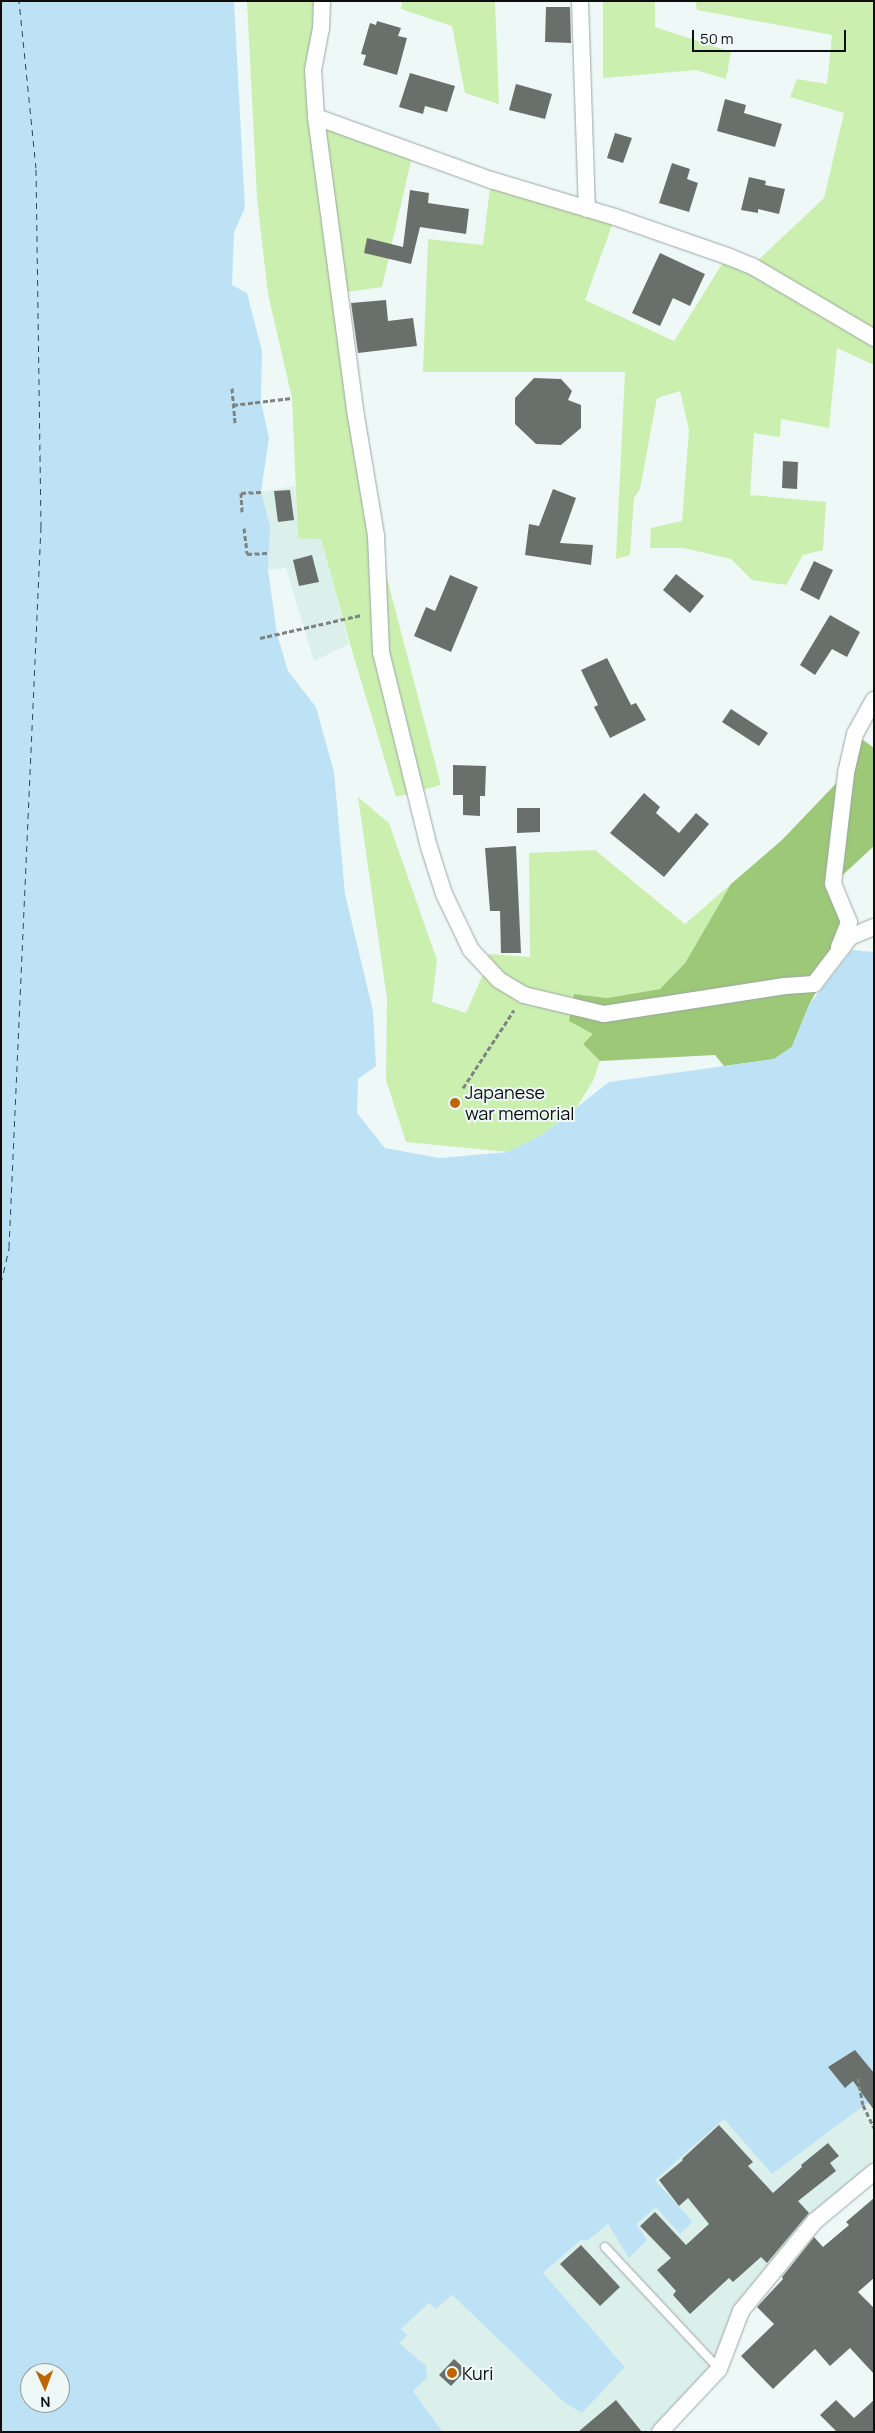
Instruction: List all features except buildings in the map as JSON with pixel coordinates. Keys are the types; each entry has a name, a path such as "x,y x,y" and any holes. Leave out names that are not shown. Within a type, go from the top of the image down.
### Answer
{"street":[{"path":"322,1 320,28 313,70 316,117 355,407 376,536 381,652 429,847 444,894 471,950 499,980 524,995 604,1014 785,986 814,984 834,961 850,937 874,926"},
{"path":"580,1 587,208"},
{"path":"316,117 491,180 587,208 752,266 874,338"},
{"path":"834,961 849,922 833,884 846,773 856,734 874,700"},
{"path":"660,2432 719,2369 741,2311 816,2221 874,2172"}],"lane":[{"path":"605,2247 719,2369"}],"path":[{"path":"232,388 235,426"},
{"path":"233,405 292,398"},
{"path":"242,512 241,493 261,492"},
{"path":"244,528 247,554 269,553"},
{"path":"260,638 379,610"},
{"path":"463,1088 524,995"},
{"path":"858,2078 863,2105 874,2128"}],"shaded area":[{"path":"295,486 298,538 321,538 349,644 314,661 286,568 268,570 270,526 261,492"},
{"path":"874,2098 874,2172 815,2221 741,2311 719,2369 660,2432 443,2432 413,2391 427,2378 399,2343 408,2335 401,2329 429,2303 436,2309 452,2295 565,2403 582,2413 625,2366 542,2274 581,2240 587,2241 608,2224 629,2258 635,2224 657,2206 680,2234 693,2222 655,2180 724,2118 863,2105"}],"green space":[{"path":"247,1 322,1 316,117 413,152 382,287 340,293 376,536 441,785 396,797 321,539 298,538 292,398 268,294 257,198"},
{"path":"402,1 495,1 499,104 465,93 452,26 401,9"},
{"path":"603,1 655,1 655,27 731,52 726,79 696,70 603,78"},
{"path":"695,1 874,1 874,365 837,348 829,428 781,419 780,437 754,433 750,495 826,502 823,550 803,555 786,585 752,580 731,559 683,548 650,548 651,528 682,521 689,430 680,391 657,398 640,489 634,498 630,555 616,559 625,372 423,372 428,239 483,245 491,180 615,217 585,300 674,341 727,256 752,266 824,198 844,113 790,97 797,79 827,84 832,35 697,10"},
{"path":"855,734 874,748 874,846 833,884 849,922 833,961 809,1005 792,1047 774,1059 724,1066 715,1055 600,1061 583,1044 593,1034 569,1021 574,994 607,998 660,989 685,963 731,884 782,840 846,773"},
{"path":"358,797 389,823 437,960 432,1002 466,1013 486,967 489,954 530,957 529,853 595,850 685,924 731,884 685,963 660,989 607,998 574,994 594,1034 583,1044 600,1061 593,1081 577,1107 543,1134 508,1152 406,1142 386,1080 387,999"}],"water":[{"path":"1,1 234,1 245,208 234,232 232,285 247,293 262,351 261,402 269,438 261,492 270,526 268,570 277,634 288,671 316,707 334,772 345,894 373,1011 376,1066 358,1079 357,1113 385,1148 440,1158 508,1152 543,1134 609,1082 774,1059 792,1047 809,1005 852,950 874,952 874,2098 772,2174 724,2119 655,2180 693,2222 680,2234 656,2207 636,2224 647,2240 629,2258 608,2224 587,2241 581,2240 543,2273 625,2367 582,2413 565,2403 452,2295 436,2309 429,2303 401,2329 408,2335 399,2343 426,2366 427,2378 413,2391 443,2432 1,2432"}],"ferry route":[{"path":"1,1283 9,1247 41,527 36,168 19,1"}],"place":[{"name":"Japanese war memorial","path":"455,1103"},
{"name":"Kuri","path":"452,2373"}]}
